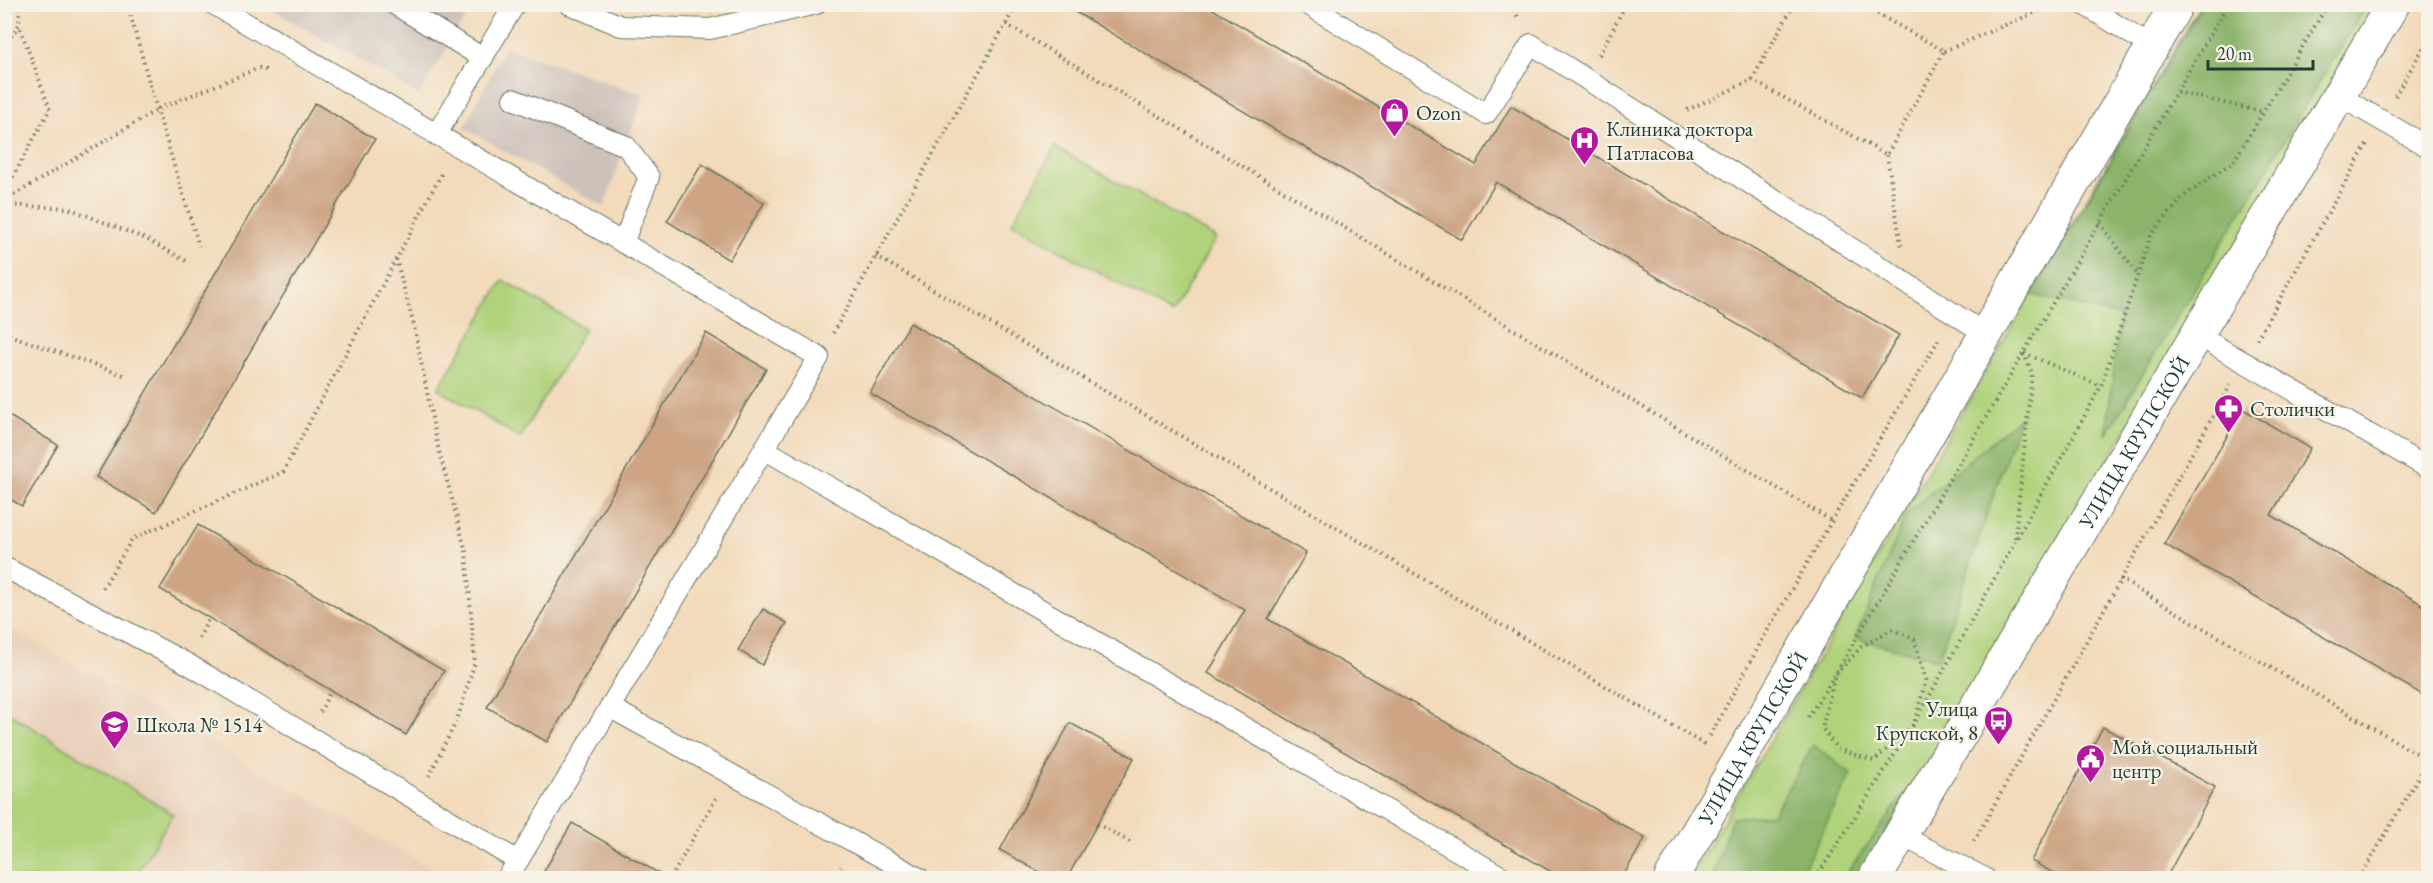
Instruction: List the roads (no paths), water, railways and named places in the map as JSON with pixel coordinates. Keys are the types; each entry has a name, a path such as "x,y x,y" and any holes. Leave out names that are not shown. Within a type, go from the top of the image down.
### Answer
{"street":[{"name":"УЛИЦА КРУПСКОЙ","path":"1671,879 2177,4"},
{"name":"УЛИЦА КРУПСКОЙ","path":"1875,879 2393,4"}],"lane":[{"path":"213,4 819,357 507,879"},
{"path":"394,4 483,58"},
{"path":"436,135 515,4"},
{"path":"569,4 621,26 710,29 816,4"},
{"path":"1307,4 1486,114 1531,44 1986,334"},
{"path":"2083,4 2152,47"},
{"path":"2339,96 2428,147"},
{"path":"513,99 626,146 649,177 623,243"},
{"path":"2197,335 2428,468"},
{"path":"764,449 1504,879"},
{"path":"4,567 188,664 518,861"},
{"path":"611,708 919,879"},
{"path":"1900,835 1985,879"}],"place":[{"name":"Ozon","path":"1395,138"},
{"name":"Клиника доктора Патласова","path":"1585,166"},
{"name":"Столички","path":"2229,434"},
{"name":"Улица Крупской, 8","path":"1999,746"},
{"name":"Школа № 1514","path":"115,750"},
{"name":"Мой социальный центр","path":"2091,784"}]}
